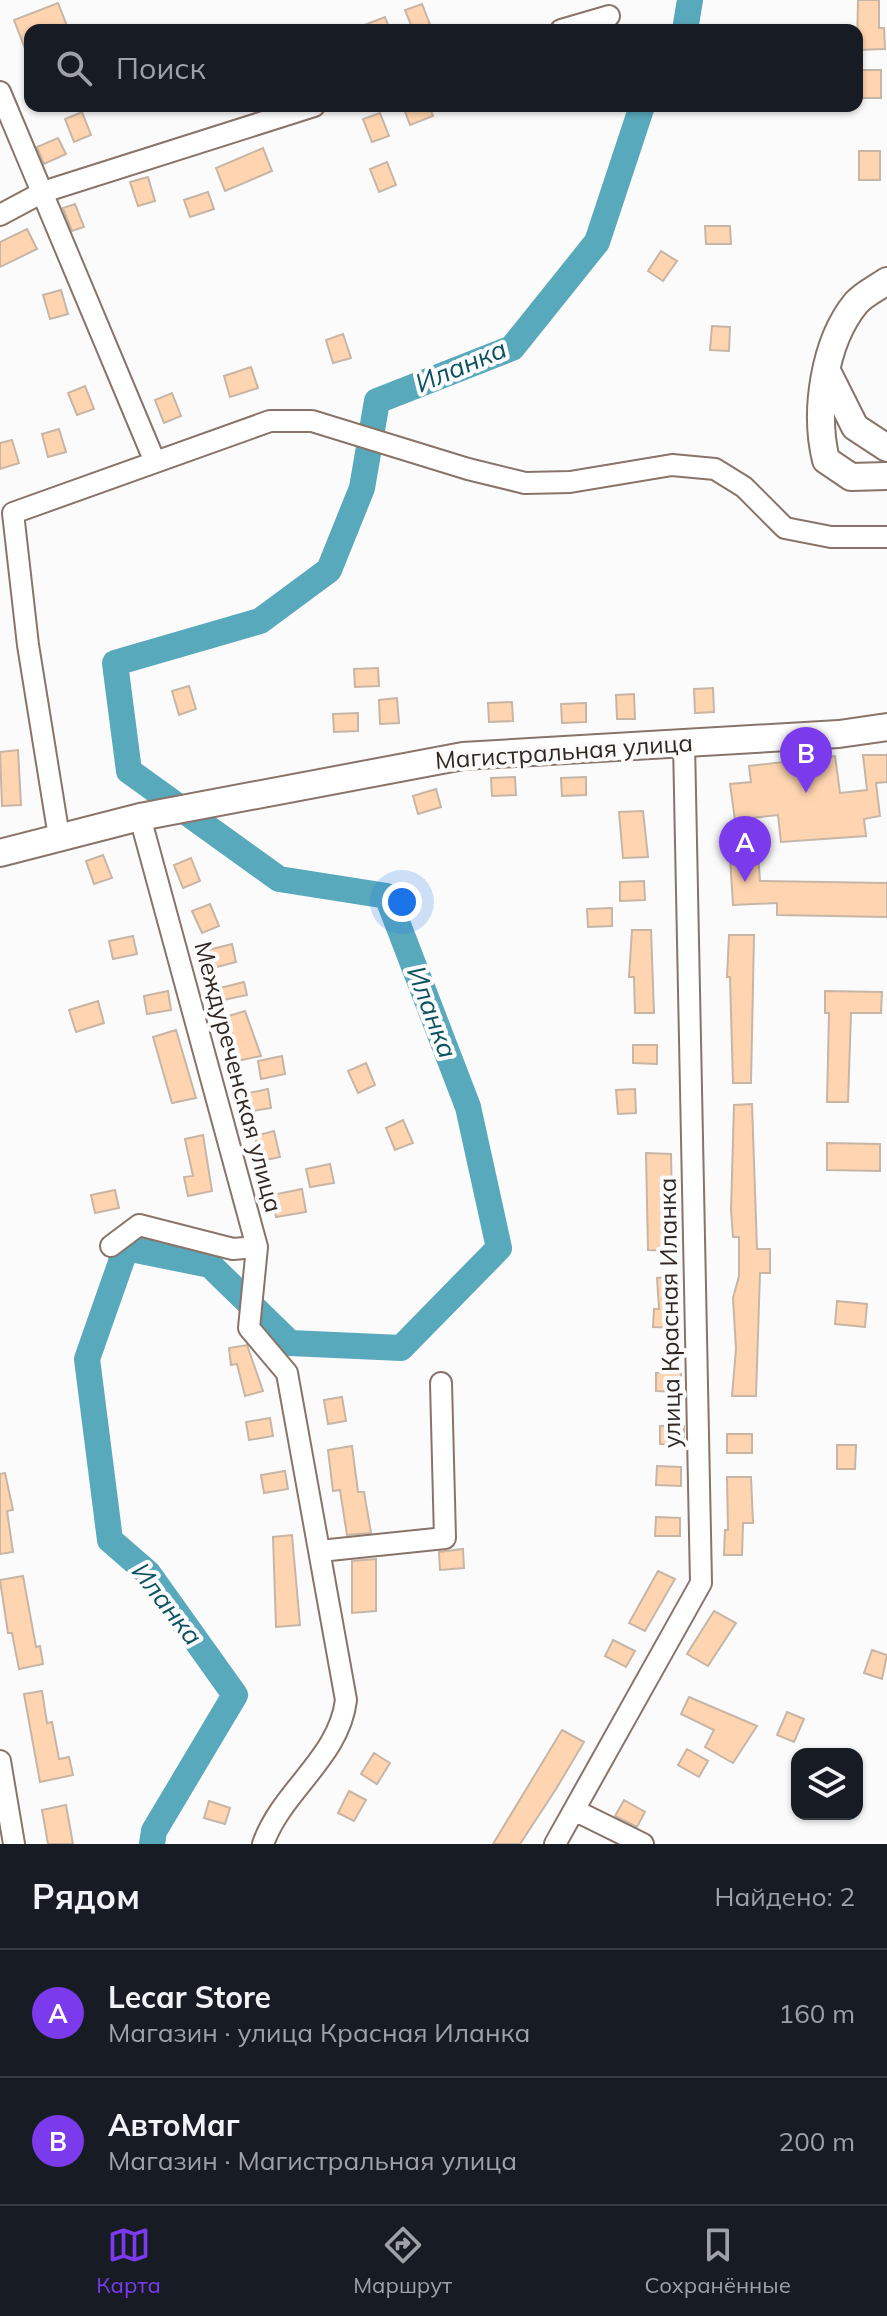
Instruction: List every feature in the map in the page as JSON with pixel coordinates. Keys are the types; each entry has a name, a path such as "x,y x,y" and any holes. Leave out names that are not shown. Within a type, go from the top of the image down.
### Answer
{"main road":[{"path":"887,281 858,300 832,346 820,437 826,460 851,477 887,476"},
{"path":"828,371 855,427 887,448"},
{"name":"Магистральная улица","path":"146,816 463,756 839,734 887,727"},
{"path":"0,853 146,816"}],"street":[{"path":"582,24 609,16"},
{"path":"0,92 155,462"},
{"path":"0,215 43,192 295,112"},
{"path":"59,837 6,515 270,421 312,421 525,483 570,482 672,465 715,469 744,487 785,528 831,537 887,537"},
{"name":"улица Красная Иланка","path":"555,1844 701,1583 684,743"},
{"name":"Междуреченская улица","path":"111,1246 139,1225 233,1249 257,1247 146,816"},
{"path":"257,1247 247,1313 249,1328 287,1373 346,1700 343,1722 334,1742 277,1813 263,1844"},
{"path":"320,1551 445,1538 441,1383"},
{"path":"0,1761 14,1844"},
{"path":"574,1810 643,1844"}],"building":[{"path":"858,0 879,0 879,28 884,28 885,49 863,50 863,24 858,24"},
{"path":"58,3 66,24 24,24 24,46 14,20"},
{"path":"422,4 430,24 411,24 405,10"},
{"path":"385,17 388,24 367,24"},
{"path":"863,70 881,70 881,98 863,98"},
{"path":"82,112 91,135 74,142 65,119"},
{"path":"405,112 431,112 433,116 410,125"},
{"path":"380,113 389,136 372,142 363,119"},
{"path":"58,138 66,154 44,164 37,147"},
{"path":"263,148 272,171 225,191 216,168"},
{"path":"859,151 880,151 880,180 859,180"},
{"path":"387,162 396,185 379,192 370,169"},
{"path":"148,177 155,201 138,206 130,182"},
{"path":"208,192 214,209 190,217 184,200"},
{"path":"75,204 84,227 72,231 63,208"},
{"path":"705,226 730,226 731,244 706,244"},
{"path":"27,229 37,249 0,267 0,242"},
{"path":"661,251 677,261 663,281 648,271"},
{"path":"61,290 68,314 50,319 43,295"},
{"path":"712,326 730,327 729,351 710,350"},
{"path":"343,334 351,358 333,363 326,340"},
{"path":"251,367 258,388 230,397 224,376"},
{"path":"85,386 94,409 77,415 68,393"},
{"path":"172,393 181,416 164,423 155,400"},
{"path":"59,429 66,452 48,457 42,434"},
{"path":"12,440 19,463 0,469 0,443"},
{"path":"378,668 379,686 355,687 354,669"},
{"path":"189,686 196,709 179,715 172,691"},
{"path":"713,688 714,712 695,713 694,689"},
{"path":"634,694 635,719 617,719 616,695"},
{"path":"397,698 399,723 380,724 379,700"},
{"path":"512,702 513,721 489,722 488,703"},
{"path":"586,703 586,722 562,723 561,704"},
{"path":"358,713 358,731 334,732 333,714"},
{"path":"18,750 21,805 2,806 0,752"},
{"path":"863,755 887,755 887,782 876,783 880,816 864,819 866,836 781,842 778,815 735,820 730,784 751,782 749,766 835,756 840,793 867,790"},
{"path":"515,777 516,795 492,796 491,778"},
{"path":"586,777 586,795 562,796 561,778"},
{"path":"436,789 441,807 418,814 413,796"},
{"path":"643,811 648,857 623,858 619,812"},
{"path":"757,839 760,881 887,883 887,917 777,915 777,903 733,905 729,841"},
{"path":"103,855 112,878 94,884 86,861"},
{"path":"191,858 200,881 183,888 174,865"},
{"path":"644,881 645,900 620,901 620,882"},
{"path":"210,904 219,926 202,933 192,911"},
{"path":"612,908 612,926 588,927 587,909"},
{"path":"632,930 651,930 654,1013 635,1013 634,977 629,977"},
{"path":"729,935 754,935 751,1083 733,1083 730,977 727,977"},
{"path":"133,936 137,954 113,959 109,941"},
{"path":"232,944 236,962 213,968 208,950"},
{"path":"244,982 247,995 223,1000 220,988"},
{"path":"168,991 171,1010 147,1014 144,996"},
{"path":"825,991 882,992 881,1013 851,1013 848,1102 827,1102 829,1013 825,1013"},
{"path":"98,1001 104,1023 76,1032 69,1010"},
{"path":"245,1011 261,1056 237,1061 232,1034 228,1036 222,1018"},
{"path":"176,1030 196,1098 172,1103 153,1037"},
{"path":"633,1045 657,1045 657,1064 633,1063"},
{"path":"282,1056 285,1074 261,1079 258,1061"},
{"path":"366,1063 375,1085 358,1093 348,1071"},
{"path":"268,1089 271,1108 247,1112 244,1094"},
{"path":"635,1089 636,1113 618,1114 616,1090"},
{"path":"752,1104 757,1249 770,1249 770,1273 760,1273 756,1396 732,1396 736,1349 733,1298 739,1276 739,1237 733,1237 731,1210 734,1105"},
{"path":"403,1120 413,1143 395,1150 386,1128"},
{"path":"274,1131 280,1157 261,1161 255,1136"},
{"path":"203,1135 212,1191 188,1196 184,1177 193,1176 185,1139"},
{"path":"827,1143 880,1144 880,1171 827,1170"},
{"path":"646,1153 671,1154 673,1251 648,1250"},
{"path":"330,1164 334,1183 310,1187 306,1169"},
{"path":"302,1189 306,1212 276,1217 272,1195"},
{"path":"115,1190 119,1208 95,1213 91,1195"},
{"path":"675,1276 678,1328 653,1327 654,1309 659,1309 657,1278"},
{"path":"837,1301 867,1304 865,1327 835,1324"},
{"path":"247,1345 263,1391 245,1396 237,1364 231,1365 229,1348"},
{"path":"656,1373 681,1373 680,1392 656,1391"},
{"path":"342,1397 346,1421 328,1424 324,1400"},
{"path":"270,1418 273,1436 249,1440 246,1422"},
{"path":"660,1426 684,1426 684,1445 660,1444"},
{"path":"727,1434 752,1434 752,1453 727,1453"},
{"path":"837,1445 856,1445 855,1469 837,1469"},
{"path":"352,1446 358,1492 364,1492 371,1533 347,1535 340,1490 333,1491 328,1450"},
{"path":"657,1466 681,1467 681,1486 656,1485"},
{"path":"285,1471 288,1489 264,1493 261,1475"},
{"path":"5,1473 13,1510 7,1511 13,1552 0,1554 0,1474"},
{"path":"727,1477 751,1477 753,1523 743,1523 742,1555 724,1555 725,1530 728,1530"},
{"path":"656,1517 680,1518 680,1536 655,1536"},
{"path":"292,1535 300,1625 276,1627 273,1537"},
{"path":"463,1549 464,1568 440,1570 439,1552"},
{"path":"376,1559 376,1611 352,1613 352,1561"},
{"path":"658,1571 675,1579 645,1631 629,1623"},
{"path":"23,1576 36,1647 40,1646 43,1664 19,1669 12,1633 8,1633 0,1580"},
{"path":"714,1611 736,1623 708,1666 687,1654"},
{"path":"613,1640 635,1651 626,1667 605,1656"},
{"path":"872,1650 887,1655 882,1679 864,1673"},
{"path":"42,1691 47,1723 52,1722 59,1759 69,1757 73,1775 40,1782 24,1694"},
{"path":"689,1697 757,1726 733,1763 705,1747 714,1730 681,1714"},
{"path":"787,1712 804,1719 794,1742 777,1735"},
{"path":"562,1730 584,1742 556,1789 520,1844 493,1844"},
{"path":"687,1749 708,1761 699,1777 678,1765"},
{"path":"374,1753 390,1763 377,1784 361,1774"},
{"path":"349,1791 366,1800 354,1821 338,1813"},
{"path":"624,1800 645,1812 637,1827 615,1816"},
{"path":"209,1801 230,1808 225,1824 204,1818"},
{"path":"66,1805 73,1844 48,1844 42,1810"}],"waterway":[{"name":"Иланка","path":"686,24 690,0"},
{"name":"Иланка","path":"152,1844 154,1831 235,1695 148,1573 110,1540 87,1359 126,1248 210,1265 290,1343 401,1348 499,1248 468,1107 387,896 279,879 129,771 115,663 260,621 329,570 362,488 377,401 512,348 597,242 640,112"}],"place":[{"name":"АвтоМаг","path":"806,793"},
{"name":"Lecar Store","path":"745,882"}]}
